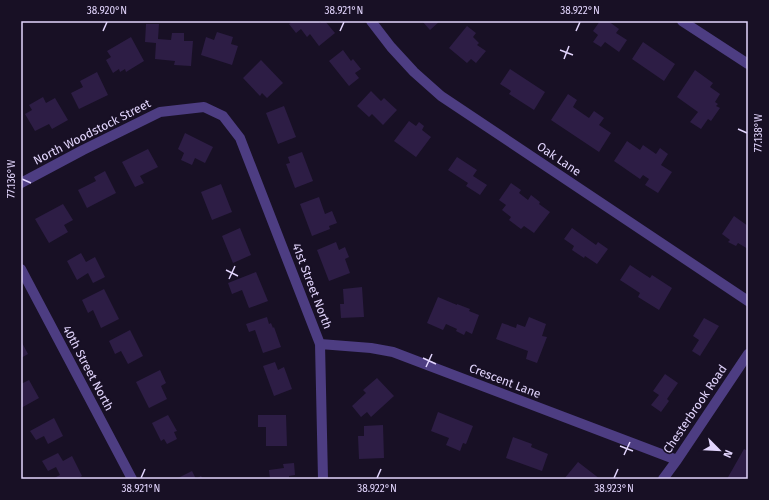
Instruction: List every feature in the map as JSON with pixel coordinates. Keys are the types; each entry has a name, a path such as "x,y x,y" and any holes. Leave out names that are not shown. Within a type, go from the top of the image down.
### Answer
{"street":[{"name":"Oak Lane","path":"371,21 391,47 414,72 441,96 748,301"},
{"path":"682,21 748,64"},
{"name":"North Woodstock Street","path":"21,183 160,112 204,107 223,116"},
{"name":"41st Street North","path":"223,116 240,138 320,344 323,479"},
{"name":"40th Street North","path":"21,269 132,479"},
{"name":"Crescent Lane","path":"320,344 371,348 393,352 677,460"},
{"name":"Chesterbrook Road","path":"663,479 748,354"}],"building":[{"path":"293,21 318,21 320,23 325,21 335,33 319,46 310,34 307,37 301,29 296,33 289,24"},
{"path":"422,21 440,21 430,30"},
{"path":"600,21 608,21 619,29 616,33 627,40 619,52 605,42 601,47 593,42 598,35 593,31"},
{"path":"146,24 159,24 158,39 171,40 172,33 184,33 184,41 193,41 191,66 174,65 175,61 155,59 156,43 145,42"},
{"path":"467,26 476,33 473,37 479,43 477,45 486,51 476,63 471,59 467,63 449,48"},
{"path":"217,32 233,37 231,44 238,46 232,65 201,55 206,37 214,40"},
{"path":"131,37 144,61 126,72 125,69 120,72 119,69 113,73 106,60 111,57 107,51"},
{"path":"643,42 675,64 664,81 632,59"},
{"path":"343,50 351,61 353,59 361,69 355,73 359,78 349,86 329,61"},
{"path":"261,60 283,83 267,98 262,93 260,96 243,78"},
{"path":"510,69 545,92 534,110 509,94 511,91 500,84"},
{"path":"695,70 713,83 710,87 720,94 715,102 718,104 716,106 720,108 711,121 708,119 701,129 690,122 698,112 677,97"},
{"path":"97,72 108,95 79,109 71,93 83,87 80,81"},
{"path":"371,91 381,101 384,98 397,110 383,125 372,114 369,117 357,106"},
{"path":"568,94 577,100 573,107 589,118 594,111 604,118 599,125 611,133 599,152 551,120"},
{"path":"43,97 46,103 55,98 68,120 52,129 49,124 35,131 25,114 32,110 29,105"},
{"path":"284,106 296,137 278,144 266,113"},
{"path":"409,121 416,126 419,122 424,126 422,130 431,137 416,157 394,141"},
{"path":"185,133 213,147 205,163 195,158 192,165 181,160 184,153 178,149"},
{"path":"627,141 640,150 643,145 656,154 660,148 668,154 661,165 672,172 658,193 645,185 649,179 643,175 640,179 614,161"},
{"path":"148,149 158,167 140,176 144,183 135,187 122,162"},
{"path":"302,152 313,181 295,188 286,164 290,163 288,157"},
{"path":"457,157 477,170 473,176 487,185 480,195 466,186 468,183 448,170"},
{"path":"105,171 116,193 87,208 78,190 96,181 94,177"},
{"path":"511,183 521,190 519,193 528,200 531,195 540,202 539,204 550,212 534,233 524,226 521,229 509,220 511,217 502,210 506,205 499,200"},
{"path":"221,184 232,212 212,220 201,192"},
{"path":"319,197 325,214 332,211 337,223 329,226 330,229 312,236 300,204"},
{"path":"63,204 73,220 64,225 68,232 49,243 35,219"},
{"path":"734,216 748,226 748,249 738,243 736,246 728,242 730,240 722,234"},
{"path":"240,228 251,255 233,263 222,236"},
{"path":"572,228 596,245 598,242 608,249 597,264 572,250 574,246 564,239"},
{"path":"336,242 339,250 345,247 349,257 345,259 350,273 329,281 317,250"},
{"path":"81,253 86,262 95,257 105,277 93,283 88,273 77,280 67,261"},
{"path":"630,265 650,278 652,275 672,288 659,310 638,297 640,293 620,280"},
{"path":"256,272 268,301 249,308 242,290 232,294 228,283"},
{"path":"362,287 364,317 341,318 340,304 344,304 343,289"},
{"path":"104,289 119,319 101,328 93,310 88,313 82,300"},
{"path":"438,297 470,309 469,311 479,315 472,334 466,331 464,335 456,331 457,329 446,324 443,330 427,323"},
{"path":"267,317 269,324 271,323 273,328 274,327 281,347 263,353 255,330 249,332 246,324"},
{"path":"529,317 546,324 542,336 547,337 537,363 526,359 528,351 496,339 502,323 516,328 517,324 525,327"},
{"path":"704,318 719,326 700,356 692,351 699,340 693,336"},
{"path":"130,330 143,356 128,364 121,351 115,354 109,341"},
{"path":"21,341 28,354 21,358"},
{"path":"275,362 278,370 284,367 292,389 274,396 263,366"},
{"path":"160,370 166,383 161,386 167,399 149,408 136,382"},
{"path":"665,374 678,383 667,399 669,401 661,412 651,405 659,395 653,391"},
{"path":"377,378 394,396 371,417 367,412 361,417 352,406 366,393 363,390"},
{"path":"29,380 39,398 21,408 21,384"},
{"path":"438,412 473,426 466,444 463,443 460,451 446,445 449,438 431,431"},
{"path":"168,415 177,431 174,432 177,439 167,444 164,439 161,441 152,423"},
{"path":"258,415 286,415 287,446 266,446 266,427 258,427"},
{"path":"54,418 63,436 48,444 44,436 36,440 30,431"},
{"path":"383,425 384,458 359,459 358,436 364,436 364,426"},
{"path":"513,437 532,444 531,447 548,454 542,471 506,458"},
{"path":"744,449 748,451 748,475 746,479 727,479"},
{"path":"58,453 63,461 72,456 82,476 77,479 54,479 60,475 56,467 48,471 42,461"},
{"path":"578,462 600,479 564,479"},
{"path":"294,463 295,475 289,476 289,479 270,479 269,470 284,468 283,464"},
{"path":"192,471 196,479 176,479"},
{"path":"201,476 203,479 196,479"}]}
